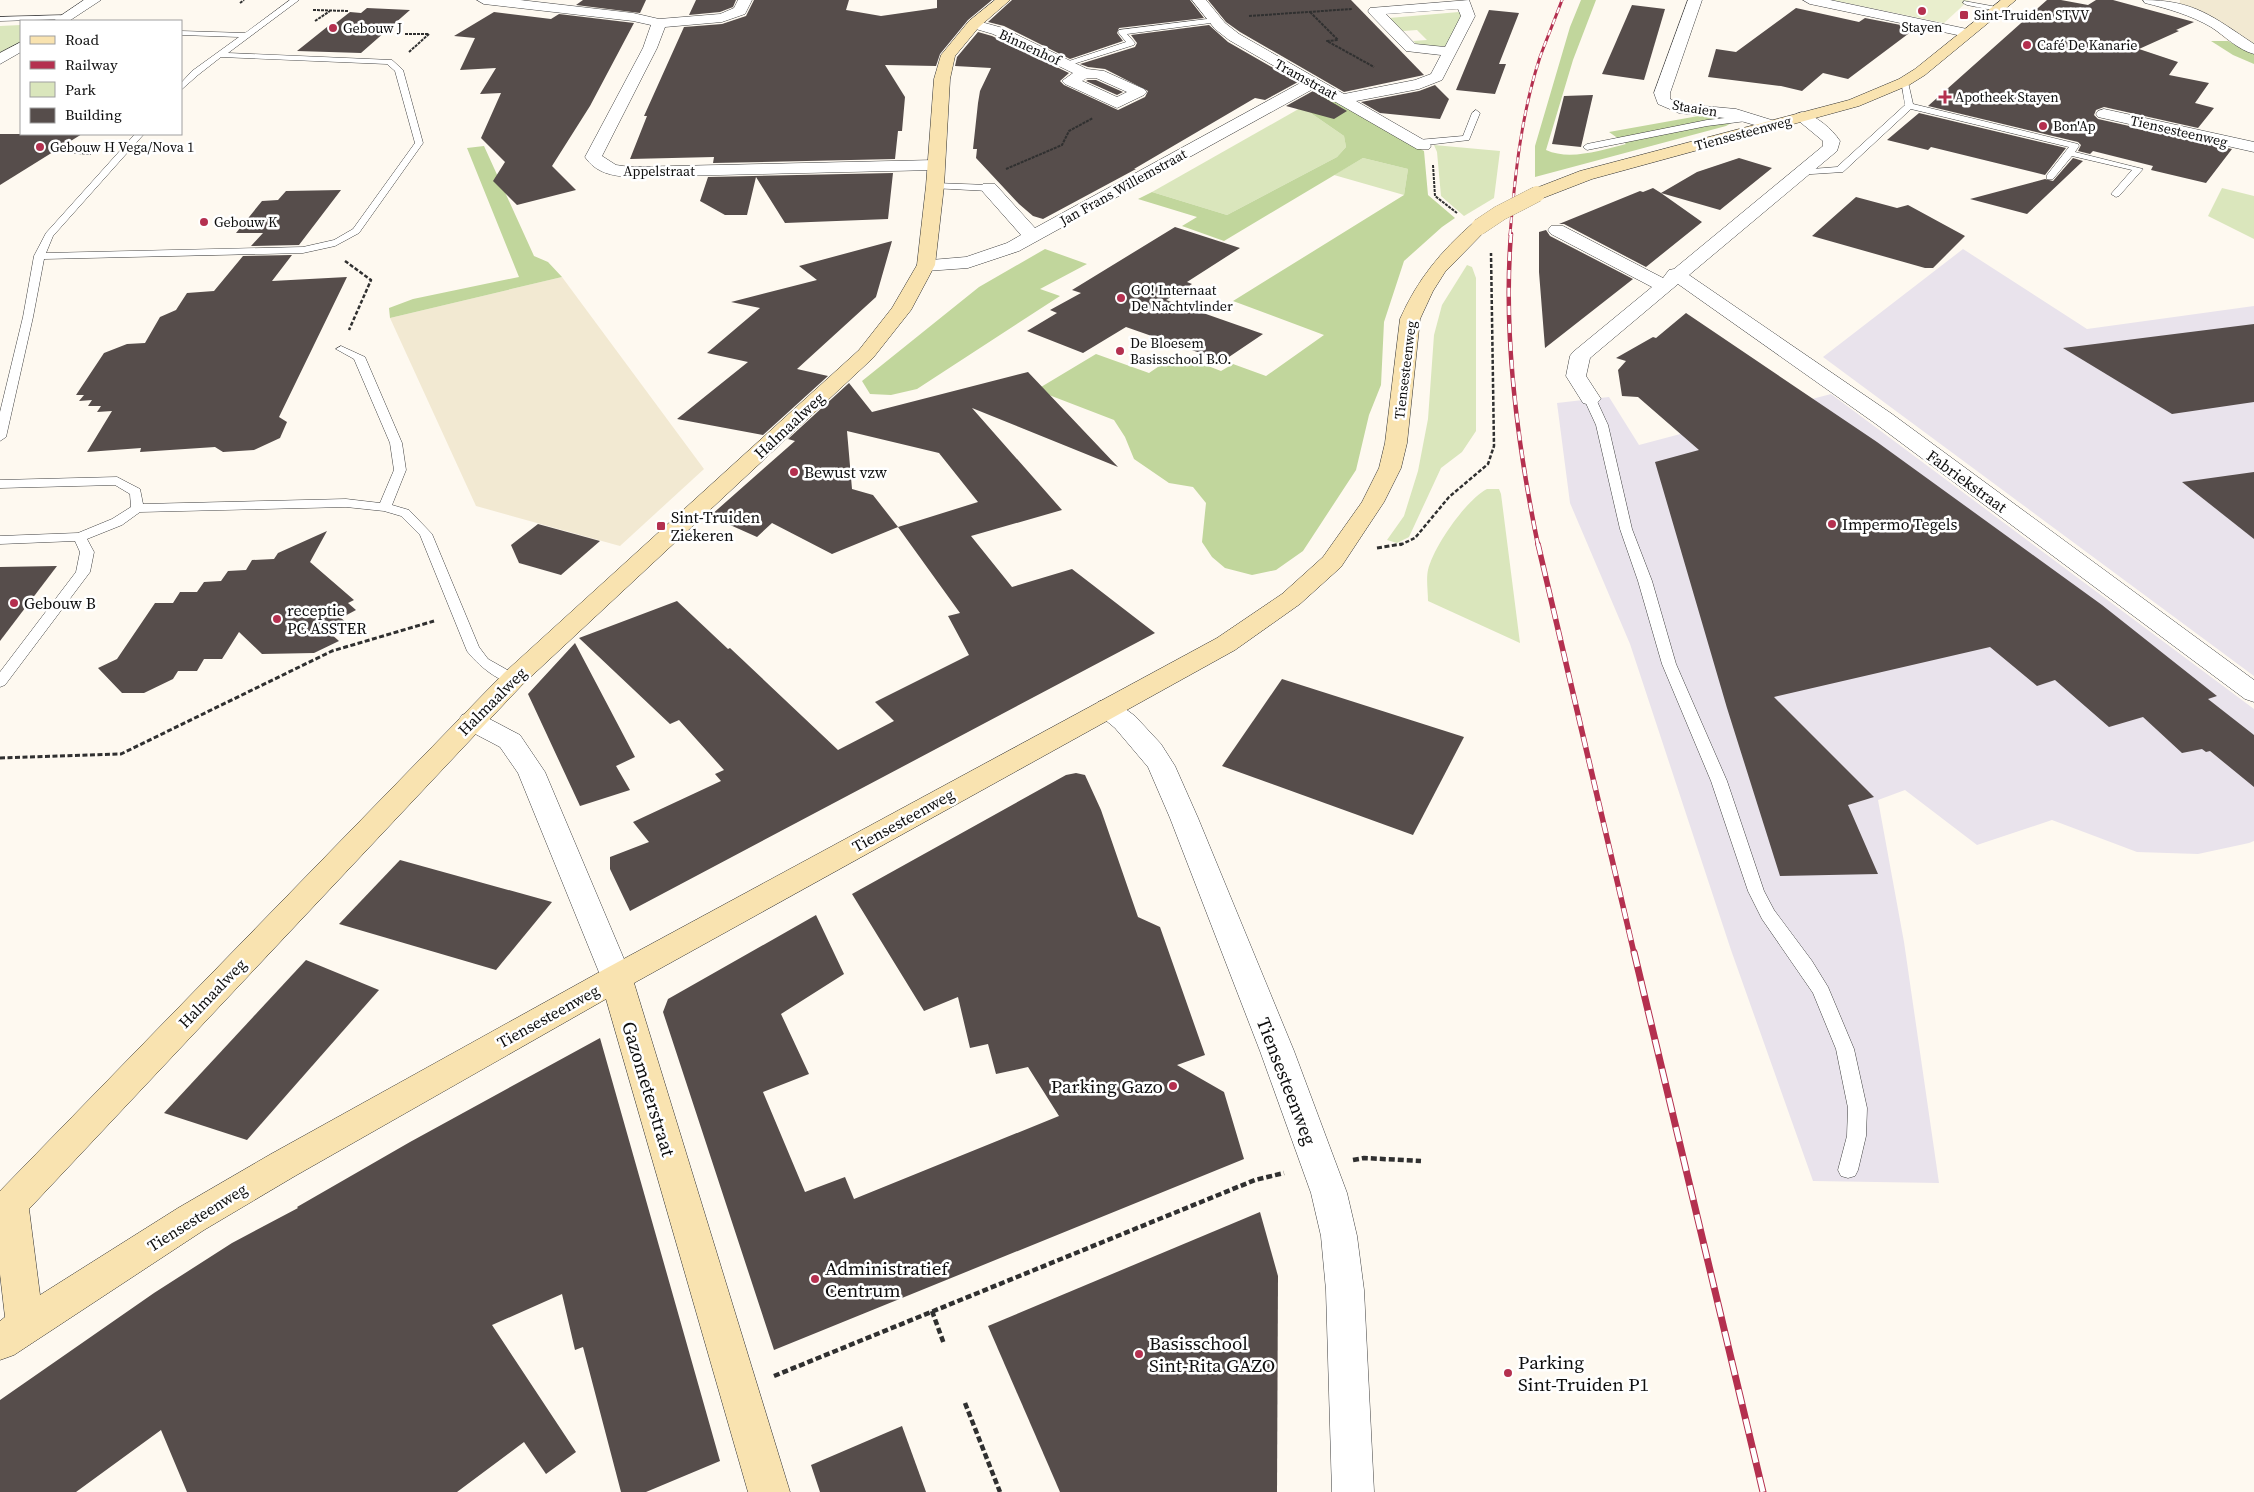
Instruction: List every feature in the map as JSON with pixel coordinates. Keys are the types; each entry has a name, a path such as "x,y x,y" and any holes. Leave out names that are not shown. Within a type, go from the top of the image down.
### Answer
{"main road":[{"name":"Halmaalweg","path":"13,1334 5,1210 513,679 866,354 901,310 926,265 935,186 942,79 948,55 974,24 1002,0"},
{"name":"Tiensesteenweg","path":"13,1334 191,1219 274,1170 616,978 1226,644 1291,599 1332,562 1373,502 1390,468 1396,443 1410,319 1417,301 1441,262 1479,227 1500,213 1552,187 1586,175 1854,103 1904,82 1920,72 2009,0"},
{"name":"Gazometerstraat","path":"616,978 769,1492"}],"street":[{"path":"64,19 94,0"},
{"path":"484,0 633,17 658,23 722,18 740,11 745,0"},
{"name":"Tramstraat","path":"1199,0 1215,20 1234,37 1312,83 1344,99 1420,145"},
{"name":"Staaien","path":"1695,0 1662,93 1663,100 1679,108 1736,114 1772,125"},
{"path":"1810,0 1967,33"},
{"path":"2150,0 2199,14 2222,28 2238,42 2254,50"},
{"path":"1344,99 1408,86 1437,77 1468,16 1463,2 1375,11"},
{"path":"1375,11 1411,48 1450,52"},
{"name":"Appelstraat","path":"658,23 650,48 593,158 598,165 612,170 630,172 935,165"},
{"name":"Binnenhof","path":"974,24 998,32 1084,73 1099,74 1140,92 1117,103 1070,81 1084,73"},
{"path":"0,60 20,47"},
{"name":"Jan Frans Willemstraat","path":"926,265 959,263 1013,248 1312,83"},
{"name":"Tiensesteenweg","path":"2104,114 2254,148"},
{"name":"Tiensesteenweg","path":"1590,399 1576,376 1580,356 1831,148 1832,141 1825,133 1816,124 1802,118"},
{"path":"989,188 1033,237"},
{"path":"1557,230 1670,280"},
{"name":"Fabriekstraat","path":"1670,280 1884,419 2254,693"},
{"name":"Tiensesteenweg","path":"1107,708 1125,722 1151,751 1161,766 1184,818 1320,1165 1339,1236 1344,1281 1353,1492"},
{"name":"Gazometerstraat","path":"472,721 510,740 531,772 616,978"}],"lane":[{"path":"182,87 195,73 219,54 295,0"},
{"path":"1967,3 1998,9"},
{"path":"0,19 64,19"},
{"path":"1064,64 1131,43 1122,32 1215,20"},
{"path":"182,33 245,35"},
{"path":"39,256 304,250 346,239 356,231 419,143 399,70 389,62 219,54"},
{"path":"1904,82 1909,106"},
{"path":"1909,106 2075,146 2050,177"},
{"path":"1799,173 1840,170 1909,106"},
{"path":"1420,145 1466,138 1476,113"},
{"path":"1587,147 1706,123 1751,118"},
{"path":"0,437 28,317 39,256 49,235 139,135"},
{"path":"2070,153 2138,169 2116,194"},
{"path":"935,186 989,188"},
{"path":"341,349 359,357 396,443 400,470 385,507"},
{"path":"1590,399 1602,425 1626,529 1645,581 1670,664 1719,781 1756,892 1776,930 1813,977 1831,1010 1840,1033 1857,1107 1858,1125 1848,1170"},
{"path":"0,484 117,481 136,492 136,508"},
{"path":"0,540 80,537 116,522 136,508 346,503 385,507 405,513 426,534 472,648 483,662 513,679"},
{"path":"0,682 83,572 87,552 80,537"}],"path":[{"path":"240,3 244,0"},
{"path":"1215,20 1310,11 1364,8 1375,11"},
{"path":"315,21 330,10"},
{"path":"1310,11 1338,40 1327,42 1408,86"},
{"path":"405,34 429,34"},
{"path":"967,186 1062,145 1069,131 1117,103"},
{"path":"1420,145 1430,151 1432,156 1435,196 1460,216"},
{"path":"54,151 81,153"},
{"path":"324,246 371,280 341,349"},
{"path":"1346,543 1378,548 1407,543 1427,526 1449,497 1488,464 1494,446 1494,390 1490,320 1492,250"},
{"path":"0,758 121,754 332,651 458,614"},
{"path":"738,1390 1255,1180 1320,1165 1364,1158 1422,1161"},
{"path":"932,1311 944,1344"},
{"path":"965,1403 1000,1492"}],"shaded area":[{"path":"2180,0 2254,0 2254,54 2228,41 2203,20 2179,10"},
{"path":"1963,249 2087,329 2254,306 2254,676 1823,357"},
{"path":"562,277 704,469 620,546 476,506 390,318"},
{"path":"1831,394 2254,709 2254,841 2249,843 2198,854 2137,852 2052,820 1977,845 1905,790 1878,800 1904,942 1939,1183 1813,1181 1731,950 1630,644 1570,503 1557,403 1609,397 1639,445"}],"green space":[{"path":"1581,0 1596,0 1573,60 1546,150 1565,155 1596,151 1626,144 1609,132 1704,115 1732,119 1733,122 1726,126 1535,177 1535,146 1570,27"},
{"name":"Stayen","path":"1832,0 1969,0 1944,23"},
{"path":"1459,12 1463,16 1449,45 1435,48 1417,44 1413,41 1427,40 1417,30 1403,31 1389,18"},
{"path":"20,25 20,43 0,55 0,26"},
{"path":"2211,41 2228,41 2254,54 2254,64 2233,55"},
{"path":"1316,94 1322,94 1424,151 1428,195 1455,218 1404,261 1384,322 1381,385 1369,415 1356,470 1303,551 1276,570 1252,575 1225,568 1212,557 1202,542 1206,503 1193,487 1169,483 1134,459 1125,437 1114,420 1036,390 1096,354 1149,373 1177,354 1221,371 1233,364 1266,376 1324,335 1233,301 1404,195 1408,169 1363,158 1224,241 1182,226 1197,217 1138,199 1152,192 1227,215 1337,157 1346,147 1344,136 1302,107"},
{"path":"1302,107 1344,136 1346,147 1337,157 1227,215 1152,192"},
{"path":"1434,145 1500,151 1494,198 1464,216 1441,196 1437,152"},
{"path":"484,146 534,256 548,262 562,277 390,318 389,308 413,299 519,277 467,148"},
{"path":"1363,158 1408,169 1404,195 1334,175"},
{"path":"2222,188 2254,196 2254,239 2208,216"},
{"path":"1045,249 1087,264 1040,289 1060,296 917,389 891,395 870,394 862,381 979,287"},
{"path":"1467,265 1472,267 1476,278 1476,431 1462,452 1441,468 1409,537 1397,543 1387,540 1404,516 1418,471 1428,419 1434,335 1442,305"},
{"path":"1487,489 1499,489 1501,494 1520,643 1428,601 1427,581 1431,560 1461,513"}],"building":[{"path":"583,0 646,0 640,13 576,5"},
{"path":"696,0 736,0 733,7 720,12 689,15"},
{"path":"754,0 849,0 846,10 881,16 937,8 937,0 992,0 968,20 940,54 936,66 885,65 905,97 902,131 898,131 895,159 713,163 714,157 630,159 647,116 644,116 684,27 722,24 746,16"},
{"path":"1012,0 1190,0 1204,18 1119,28 1117,33 1123,41 1070,59 1004,26 988,22"},
{"path":"1208,0 1351,0 1424,75 1344,92 1240,32 1226,22"},
{"path":"2047,0 2061,0 2088,5 2096,0 2113,0 2194,22 2139,49 2178,62 2169,75 2209,83 2195,103 2214,108 2198,128 2104,107 2096,110 2094,115 2098,119 2232,149 2206,183 2151,170 2153,166 2093,151 2090,154 2078,151 2081,145 2078,142 1928,106"},
{"path":"1632,5 1665,9 1644,80 1602,74"},
{"path":"367,8 410,10 361,53 297,51 332,23 336,23 350,12 361,13"},
{"path":"1796,8 1859,22 1865,18 1916,28 1848,79 1823,73 1802,91 1781,86 1708,77 1716,49 1736,52"},
{"path":"1489,10 1519,13 1499,64 1506,64 1495,94 1456,90"},
{"path":"494,12 551,19 559,14 634,23 590,106 552,166 576,190 517,205 493,181 505,162 481,138 501,93 480,94 496,68 460,70 475,38 454,36"},
{"path":"1209,25 1228,42 1298,82 1265,100 1255,98 1134,169 1136,169 1043,219 1033,216 1019,204 976,158 977,149 973,149 980,91 991,68 955,66 957,57 978,32 992,36 1069,73 1060,81 1064,85 1118,110 1145,97 1148,91 1105,69 1080,64 1135,47 1137,43 1131,35"},
{"path":"1096,80 1123,92 1117,95 1086,81"},
{"path":"1435,85 1449,99 1440,119 1380,113 1361,102 1419,91"},
{"path":"1313,91 1347,111 1334,119 1286,106"},
{"path":"1593,95 1581,147 1552,144 1564,96"},
{"path":"1919,113 2066,148 2045,175 1931,147 1928,150 1887,140"},
{"name":"Gebouw H Vega/Nova 1","path":"0,134 80,135 0,185"},
{"path":"1739,158 1772,168 1720,210 1661,193 1697,172"},
{"path":"2073,158 2083,161 2027,214 1970,199 2045,179 2053,181"},
{"path":"893,173 888,219 785,223 756,177 747,215 725,215 700,201 708,177"},
{"path":"1653,188 1702,222 1646,267 1564,224 1559,224 1640,191 1643,192"},
{"path":"341,190 299,245 251,246 263,233 236,233 262,201 278,200 286,191"},
{"path":"1856,197 1897,208 1908,205 1965,236 1933,268 1925,268 1812,236"},
{"name":"GO! Internaat De Nachtvlinder","path":"1175,227 1240,248 1187,282 1192,284 1166,300 1263,334 1223,361 1126,327 1083,353 1027,331 1057,313 1050,310 1081,293 1072,290"},
{"path":"1546,230 1550,236 1633,279 1545,348 1539,272 1539,232"},
{"path":"892,241 876,297 797,369 828,376 763,435 677,419 748,362 707,353 760,308 731,302 817,280 799,266"},
{"path":"292,255 272,281 347,277 279,417 287,422 280,438 254,450 223,452 215,447 140,452 141,448 87,452 112,411 97,412 101,406 88,406 92,400 79,401 84,395 76,395 104,353 127,344 145,343 160,317 176,310 187,293 214,291 243,256"},
{"path":"1686,313 1877,442 2102,605 2217,696 2208,699 2254,735 2254,787 2210,751 2206,752 2202,749 2182,753 2143,717 2109,727 2055,680 2037,686 1990,647 1774,697 1874,797 1848,805 1878,874 1780,876 1727,708 1655,462 1699,450 1638,397 1622,396 1618,370 1626,361 1616,358 1653,337 1656,338"},
{"path":"2254,324 2254,402 2172,414 2063,348"},
{"path":"1028,372 1118,467 972,408 1062,510 971,536 1012,587 1072,569 1155,633 630,911 610,869 610,857 649,842 633,822 721,781 715,774 724,770 679,720 670,724 579,638 677,601 728,649 730,648 838,750 894,721 875,702 969,655 948,616 960,613 898,527 832,554 772,523 757,537 710,516 795,441 788,439 849,383 872,412","holes":["847,431 939,453 978,502 898,527 873,495 852,489"]},
{"path":"2254,472 2254,539 2182,482"},
{"path":"538,524 600,541 561,575 519,563 511,545"},
{"name":"receptie PC ASSTER","path":"327,531 310,562 354,600 348,603 356,610 341,618 349,625 331,634 339,641 314,653 262,654 239,632 222,659 204,659 197,671 178,671 173,679 144,693 122,693 98,668 117,659 155,603 173,603 180,592 197,592 204,582 221,581 228,571 246,570 252,560 274,559 278,553"},
{"name":"Gebouw B","path":"57,566 0,641 0,567"},
{"path":"575,643 635,757 616,766 630,790 580,806 528,694"},
{"path":"1282,679 1464,737 1413,835 1222,766"},
{"path":"1076,773 1085,775 1101,810 1138,917 1160,927 1205,1055 1177,1065 1224,1092 1244,1159 774,1350 663,1012 668,999 816,915 844,974 781,1014 809,1074 763,1092 805,1192 845,1177 854,1199 1059,1116 1028,1067 996,1074 988,1044 970,1048 958,997 924,1011 852,894 1066,775"},
{"path":"400,860 552,902 496,970 339,924"},
{"path":"306,960 379,990 247,1140 164,1113"},
{"path":"600,1038 720,1461 646,1492 621,1492 583,1347 575,1350 562,1294 492,1325 576,1452 546,1474 524,1442 457,1492 187,1492 161,1430 76,1492 0,1492 0,1400 154,1293 232,1243 298,1208 410,1142"},
{"name":"Basisschool Sint-Rita GAZO","path":"1260,1212 1278,1276 1277,1492 1060,1492 988,1326"},
{"path":"902,1426 926,1492 820,1492 811,1465"}],"railway":[{"path":"1510,235 1523,123 1533,79 1562,0"},
{"path":"1511,234 1509,311 1514,390 1524,469 1538,545"},
{"path":"1538,544 1634,953"},
{"path":"1634,952 1763,1492"}],"place":[{"name":"Stayen","path":"1922,11"},
{"name":"Sint-Truiden STVV","path":"1964,15"},
{"name":"Gebouw J","path":"333,28"},
{"name":"Café De Kanarie","path":"2027,45"},
{"name":"Apotheek Stayen","path":"1945,97"},
{"name":"Bon'Ap","path":"2043,126"},
{"name":"Gebouw H Vega/Nova 1","path":"40,147"},
{"name":"Gebouw K","path":"204,222"},
{"name":"GO! Internaat De Nachtvlinder","path":"1121,298"},
{"name":"De Bloesem Basisschool B.O.","path":"1120,351"},
{"name":"Bewust vzw","path":"794,472"},
{"name":"Impermo Tegels","path":"1832,524"},
{"name":"Sint-Truiden Ziekeren","path":"661,526"},
{"name":"Gebouw B","path":"14,603"},
{"name":"receptie PC ASSTER","path":"277,619"},
{"name":"Parking Gazo","path":"1173,1086"},
{"name":"Administratief Centrum","path":"815,1279"},
{"name":"Basisschool Sint-Rita GAZO","path":"1139,1354"},
{"name":"Parking Sint-Truiden P1","path":"1508,1373"}]}
